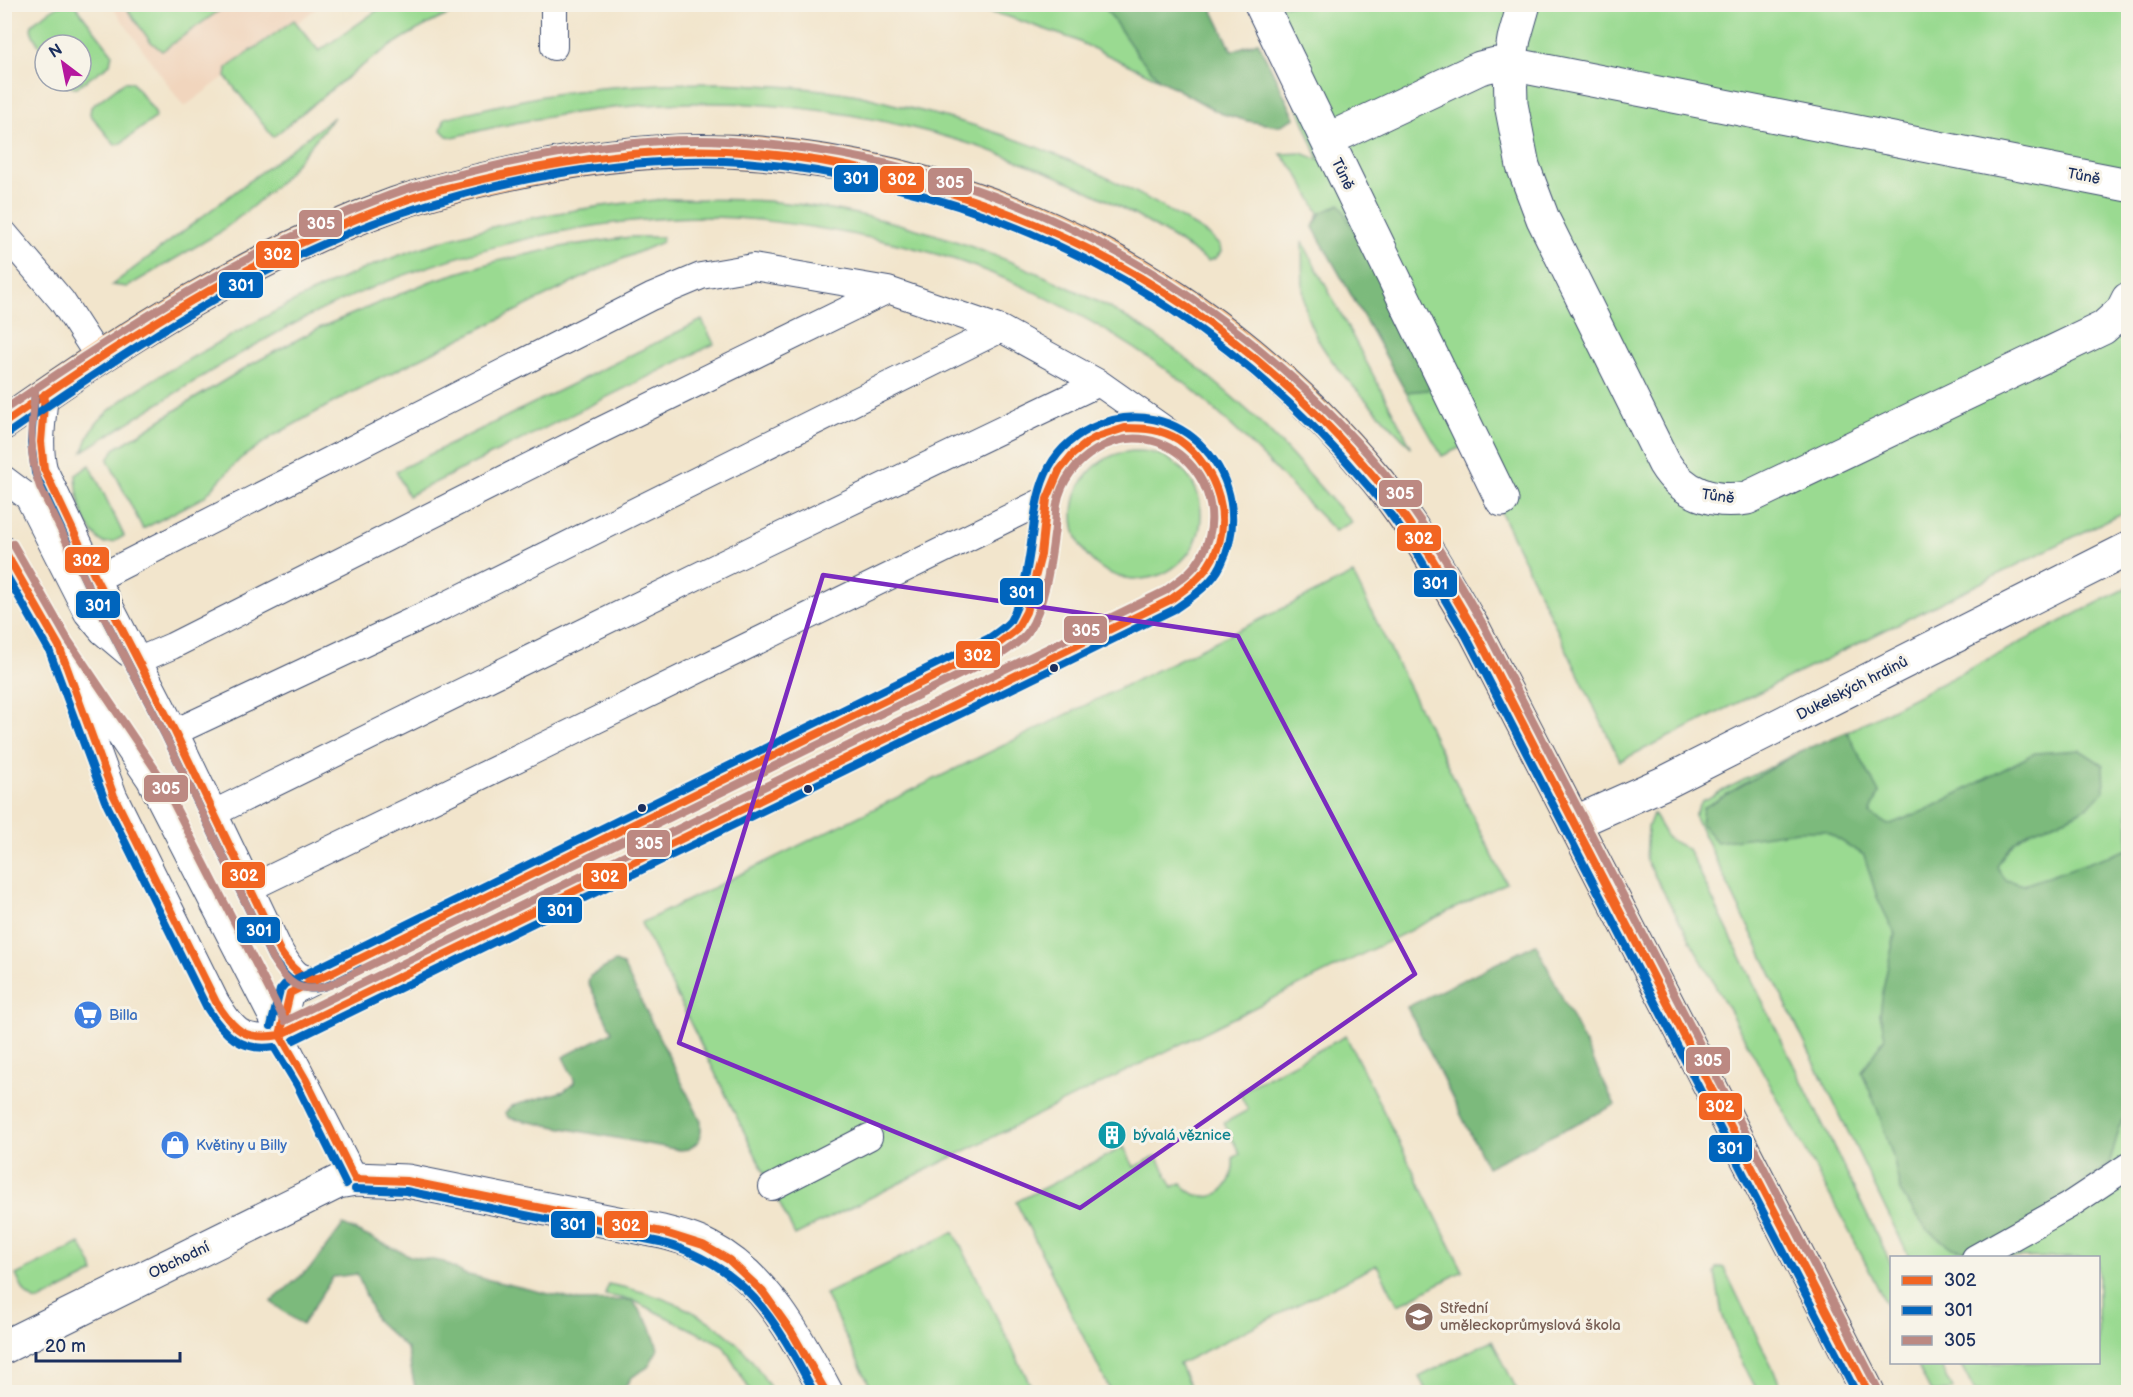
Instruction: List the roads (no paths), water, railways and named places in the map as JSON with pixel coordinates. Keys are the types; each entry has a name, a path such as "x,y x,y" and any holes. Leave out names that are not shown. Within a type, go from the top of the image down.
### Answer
{"main road":[{"path":"4,423 99,358 206,292 270,257 394,205 456,186 532,168 610,156 684,152 758,153 848,165 935,185 1007,209 1076,239 1127,266 1176,297 1239,344 1313,411 1376,478 1402,513 1437,566 1475,631 1868,1392"}],"street":[{"name":"Tůně","path":"1261,4 1502,500"},
{"name":"Tůně","path":"1524,4 1510,64 1511,104 1522,166 1543,219 1664,463 1677,481 1698,495 1725,500 1747,498 2103,328 2122,311 2128,299"},
{"name":"Tůně","path":"1327,140 1479,68 1510,64 2128,185"},
{"name":"Dukelských hrdinů","path":"1574,824 1666,782 2128,549"},
{"name":"Obchodní","path":"4,1347 328,1186 355,1179 407,1181 662,1232 711,1249 738,1268 775,1307 801,1344 826,1392"}],"lane":[{"path":"554,4 555,47"},
{"path":"4,233 62,301 99,358"},
{"path":"59,646 114,796 216,1002 235,1028 245,1036 258,1039 280,1035 449,955 1170,600 1200,577 1212,560 1223,530 1220,496 1211,473 1196,454 1099,383 1001,329 888,290 753,267 700,276 651,297 96,579"},
{"path":"137,660 172,646 591,435 888,290"},
{"path":"175,732 446,604 1001,329"},
{"path":"214,813 763,544 1099,383"},
{"path":"45,394 41,442 44,469 96,579 175,732 249,888 291,969 297,975 307,979 325,976"},
{"path":"280,1035 290,993 994,647 1016,630 1022,619 1033,590 1041,552 1047,499 1066,461 1078,448 1107,432 1135,428 1152,429 1170,434"},
{"path":"4,479 28,496 87,613 102,631 137,660"},
{"path":"249,888 1047,499"},
{"path":"4,549 59,646 150,780 355,1179"},
{"path":"772,1187 869,1137"},
{"path":"1977,1256 2068,1206 2128,1166"}],"place":[{"name":"Billa","path":"88,1015"},
{"name":"bývalá věznice","path":"1112,1135"},
{"name":"Květiny u Billy","path":"175,1145"},
{"name":"Střední uměleckoprůmyslová škola","path":"1419,1317"}]}
